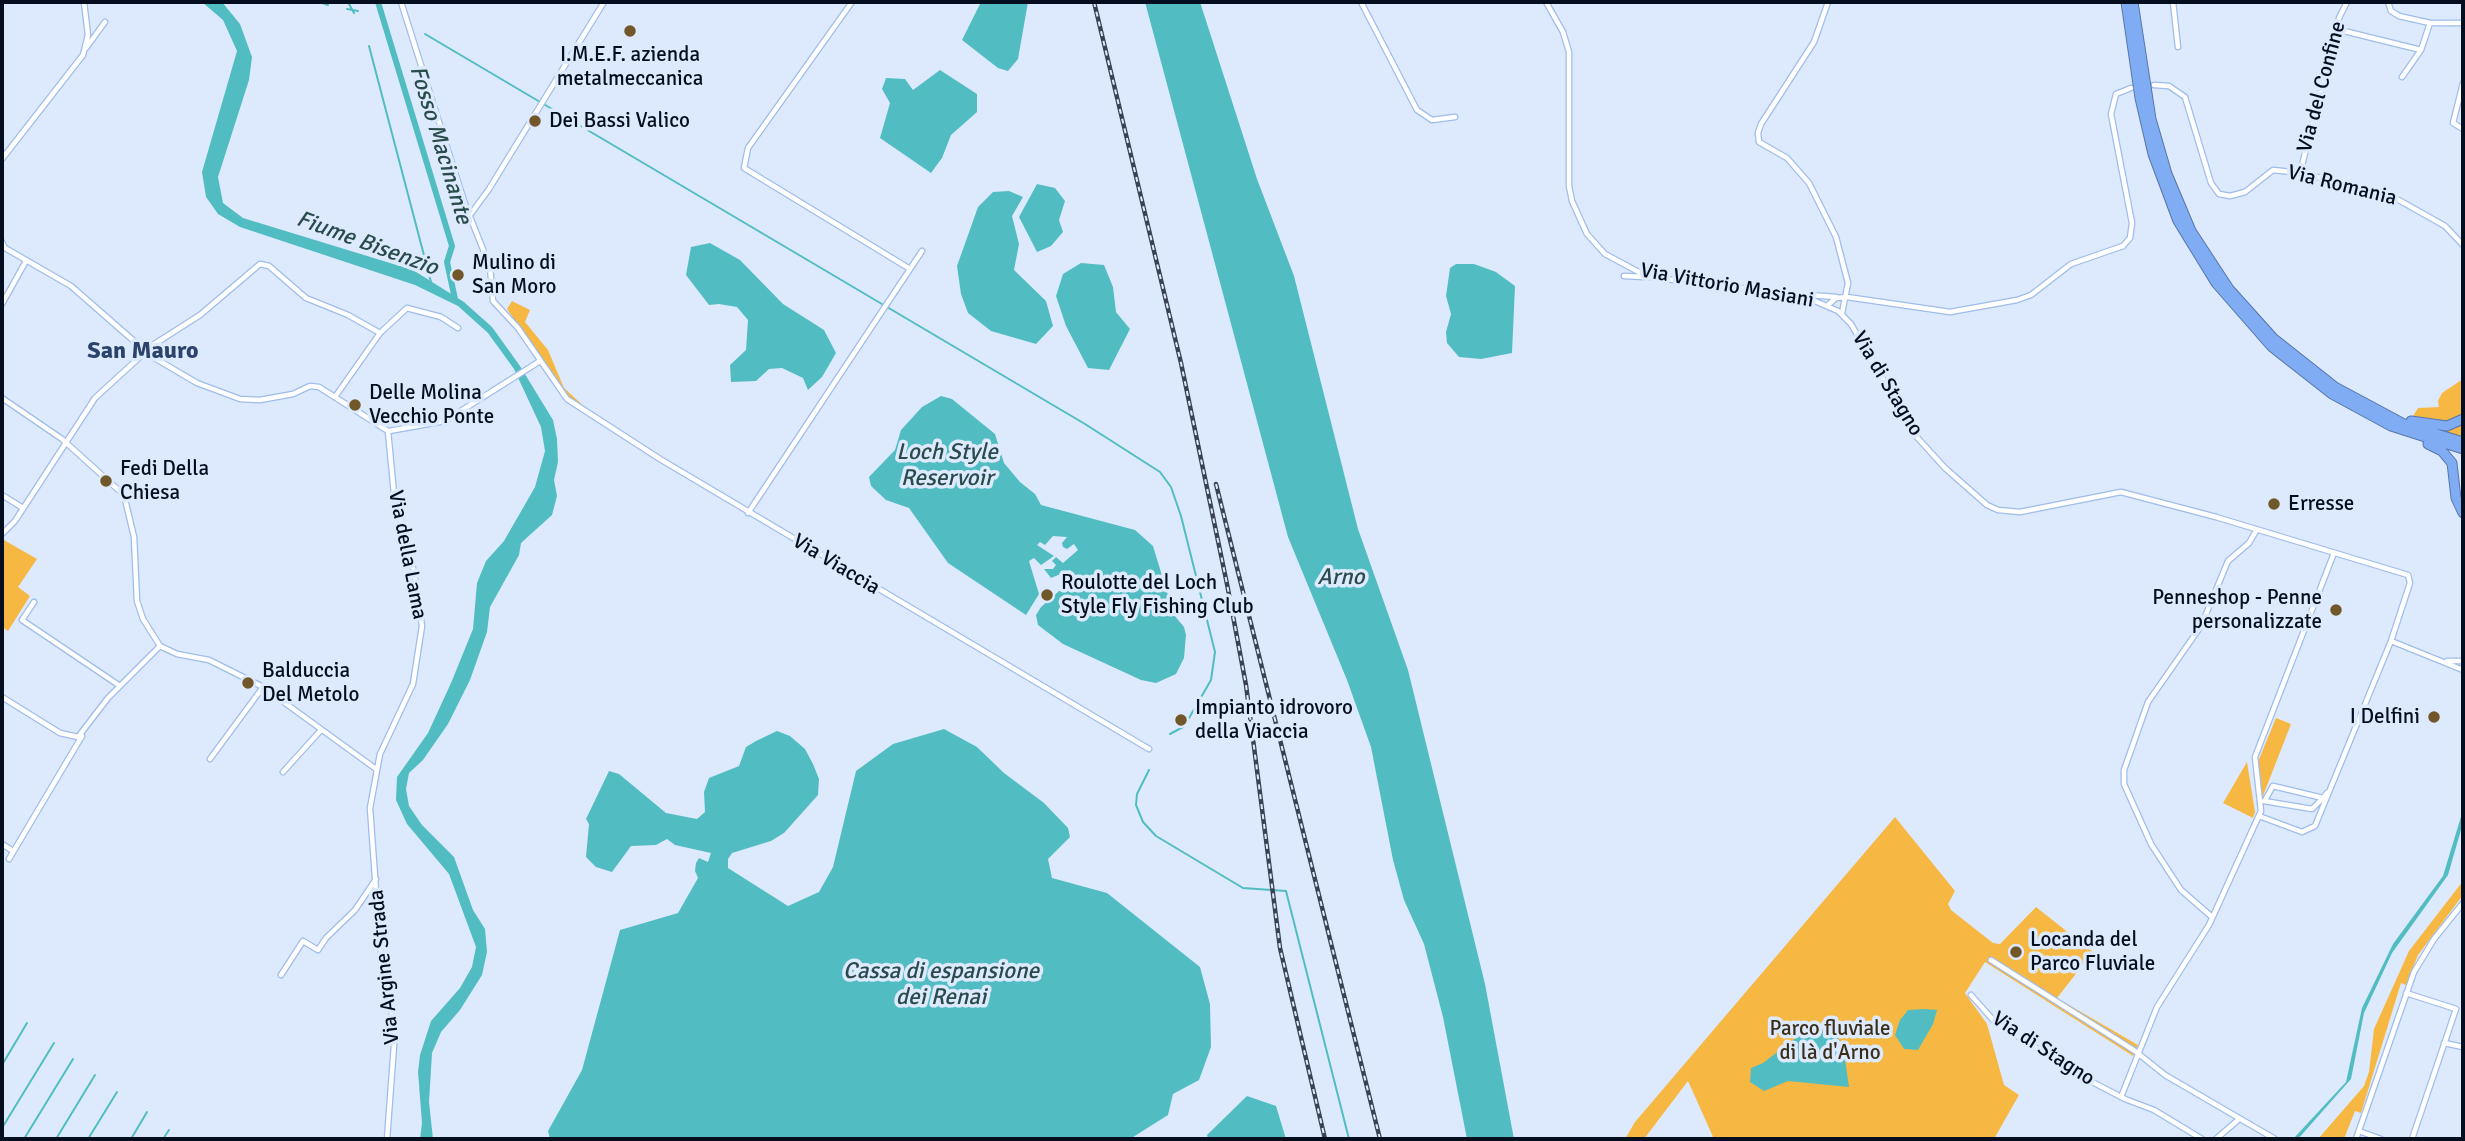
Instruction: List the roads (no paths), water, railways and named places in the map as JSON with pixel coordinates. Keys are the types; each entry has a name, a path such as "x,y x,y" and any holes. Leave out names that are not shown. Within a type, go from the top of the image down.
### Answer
{"highway":[{"path":"2126,2 2140,98 2152,154 2170,202 2196,253 2231,303 2272,347 2323,387 2367,414 2403,431 2463,449"},
{"path":"2133,2 2156,140 2176,199 2199,243 2234,296 2273,338 2318,376 2378,412 2411,426 2463,442"},
{"path":"2378,412 2432,426 2447,426 2463,419"},
{"path":"2367,414 2376,422 2434,446 2446,454 2454,468 2456,498 2463,510"},
{"path":"2463,474 2458,494 2463,510"}],"street":[{"path":"83,2 88,31 85,49"},
{"name":"Via Viaccia","path":"401,2 470,215 490,267 492,301 518,328 561,393 575,405 748,513 1149,750"},
{"path":"470,215 604,2"},
{"path":"852,2 748,148 744,168 911,269"},
{"path":"1361,2 1417,110 1432,120 1455,117"},
{"name":"Via Vittorio Masiani","path":"1546,2 1563,32 1569,52 1569,186 1575,211 1587,234 1605,254 1648,277 1796,295 1828,305"},
{"path":"1828,2 1814,42 1761,124 1758,133 1759,142 1787,158 1797,168 1822,206 1836,237 1846,272 1847,298 1842,313"},
{"path":"2173,2 2178,47"},
{"name":"Via del Confine","path":"2300,173 2336,29 2347,2"},
{"path":"2388,2 2395,15 2430,23 2463,23"},
{"path":"2,159 68,76 106,22"},
{"path":"2402,77 2421,50 2430,23"},
{"path":"2336,29 2421,50"},
{"path":"2463,83 2453,123 2463,129"},
{"name":"Via Romania","path":"2154,85 2169,86 2185,97 2215,190 2230,196 2255,186 2271,171 2300,173 2388,194 2445,226 2463,245"},
{"path":"1796,295 1840,297 1950,312 2031,295 2071,264 2127,243 2132,231 2131,214 2111,114 2116,94 2131,88"},
{"path":"2,242 26,261 71,286 130,334 146,352 197,383 240,399 279,397 310,386 322,388 388,432 445,421 538,362"},
{"path":"748,513 922,251"},
{"path":"2,304 26,261"},
{"path":"2,534 23,508 91,403 146,352 200,315 263,264 306,298 380,332"},
{"path":"1624,276 1648,277"},
{"path":"1828,305 1840,297"},
{"name":"Via di Stagno","path":"1828,305 1842,313 1864,345 1907,425 1945,468 1987,505 1998,510 2020,512 2122,492 2408,575 2410,583 2391,641"},
{"path":"335,397 380,332 407,307 442,317 458,328"},
{"path":"2,398 65,442 126,498 134,541 137,601 143,619 160,646 177,654 209,660 263,687 376,769"},
{"name":"Via della Lama","path":"376,878 370,807 376,769 393,723 413,684 421,643 421,614 394,494 388,432"},
{"path":"2,495 23,508"},
{"path":"2213,917 2182,890 2151,844 2124,784 2124,770 2148,702 2201,626 2228,561 2249,543 2256,531"},
{"name":"Via di Stagno","path":"2121,1097 2157,1007 2213,917 2259,816 2263,802 2255,757 2334,553"},
{"path":"34,602 22,620 120,685"},
{"path":"2259,816 2302,832 2315,827 2391,641 2463,670"},
{"path":"9,859 84,733 120,685 160,646"},
{"path":"2442,661 2463,661"},
{"path":"210,759 263,687"},
{"path":"2,697 66,736 75,737 84,733"},
{"path":"283,772 321,730"},
{"path":"2323,798 2273,786 2263,802 2312,809 2323,798 2330,790"},
{"path":"2,844 13,851"},
{"path":"281,975 303,941 318,950 326,937 332,935 355,910 376,878"},
{"name":"Via Argine Strada","path":"376,878 380,946 395,1032 387,1139"},
{"path":"2356,1139 2414,972 2434,939 2463,903"},
{"path":"1991,960 2140,1055 2165,1075 2274,1139"},
{"path":"2406,993 2456,1009 2412,1139"},
{"name":"Via di Stagno","path":"1971,995 1994,1021 2075,1073 2121,1097 2154,1110 2202,1139"},
{"path":"2444,1043 2463,1047"},
{"path":"2216,1139 2238,1120"},
{"path":"2359,1131 2381,1139"}],"water":[{"path":"202,2 222,2 240,24 252,57 249,80 218,177 223,203 243,218 413,270 464,302 492,327 520,366 553,420 557,439 558,462 554,480 557,496 552,515 521,543 519,555 490,607 487,632 470,680 448,724 423,760 409,773 406,789 409,806 422,825 454,857 473,910 485,929 487,952 482,975 460,1010 441,1032 432,1053 429,1102 433,1139 420,1139 420,1055 431,1021 460,988 472,967 476,947 449,874 407,824 396,800 397,777 428,733 451,683 473,629 477,583 486,561 504,541 535,487 545,451 541,427 514,369 488,333 458,306 415,285 240,227 218,214 206,197 202,172 237,51 223,20"},
{"path":"981,2 1028,2 1018,59 1008,71 998,68 962,40"},
{"name":"Arno","path":"1145,2 1200,2 1257,179 1294,276 1358,529 1408,670 1485,984 1514,1139 1467,1139 1443,1017 1424,944 1404,900 1393,860 1371,747 1347,680 1288,537"},
{"path":"940,70 977,94 977,112 951,135 942,158 931,173 880,138 890,103 882,89 886,78 905,79 913,90"},
{"path":"1037,184 1055,188 1065,201 1059,220 1063,232 1051,246 1037,252 1019,217"},
{"path":"1009,191 1023,197 1012,216 1019,244 1014,270 1046,301 1053,326 1036,344 991,331 968,313 961,294 957,266 978,207 993,192"},
{"path":"710,243 740,260 783,304 824,330 836,353 822,377 808,390 803,378 782,368 769,369 756,381 731,382 730,365 746,350 748,320 737,307 709,305 686,275 691,247"},
{"path":"1081,263 1104,265 1113,287 1116,312 1130,329 1109,370 1088,368 1066,326 1056,296 1063,274"},
{"path":"1456,264 1474,264 1496,272 1515,286 1512,353 1481,359 1459,357 1447,343 1446,332 1451,314 1446,296 1450,268"},
{"name":"Loch Style Reservoir","path":"941,396 952,399 995,434 1004,463 1020,482 1035,494 1041,505 1135,530 1153,546 1174,615 1184,627 1186,635 1184,658 1176,674 1156,683 1141,680 1063,644 1038,625 1036,615 1041,607 1075,577 1070,570 1051,578 1044,569 1053,569 1056,565 1052,561 1056,557 1063,563 1078,550 1074,544 1067,549 1063,547 1062,543 1067,537 1053,536 1045,545 1040,542 1037,545 1054,556 1041,565 1034,558 1029,561 1039,594 1026,615 948,563 909,508 886,500 871,486 869,477 895,450 901,430 922,407"},
{"name":"Cassa di espansione dei Renai","path":"944,729 977,747 1004,773 1044,803 1068,828 1070,837 1048,859 1052,878 1107,893 1200,967 1210,1004 1211,1047 1199,1080 1173,1094 1168,1115 1130,1139 550,1139 548,1131 582,1070 620,930 678,913 698,878 696,863 699,858 708,862 711,853 675,845 667,839 656,845 631,846 612,872 596,867 586,857 589,824 586,819 609,771 619,774 666,813 697,819 705,812 704,792 709,778 739,766 746,747 756,741 777,731 790,736 805,749 813,764 819,779 818,795 784,833 771,841 732,853 728,859 728,868 788,906 819,892 833,867 856,771 893,744"},
{"path":"2463,810 2463,823 2448,875 2392,953 2364,1013 2351,1079 2298,1139 2293,1139 2346,1082 2362,1008 2393,944 2443,876"},
{"path":"1908,1010 1937,1010 1933,1024 1918,1050 1904,1049 1895,1035 1900,1020"},
{"path":"1817,1029 1834,1033 1843,1045 1849,1087 1788,1081 1764,1091 1750,1082 1751,1068 1763,1063 1801,1034"},
{"path":"1247,1096 1276,1106 1286,1139 1208,1139 1207,1135"}],"waterway":[{"path":"320,2 328,5"},
{"path":"348,2 354,13"},
{"name":"Fosso Macinante","path":"378,2 452,246 447,262 455,299"},
{"path":"347,9 358,11"},
{"path":"425,34 1085,424 1160,472 1171,487 1181,516 1215,652 1211,680 1189,718"},
{"name":"Fiume Bisenzio","path":"369,46 431,282"},
{"path":"1170,734 1183,727"},
{"path":"1149,770 1137,794 1136,805 1143,822 1156,836 1243,888 1286,891 1349,1139"},
{"path":"2,1065 27,1023"},
{"path":"2,1128 54,1043"},
{"path":"24,1139 73,1059"},
{"path":"56,1139 95,1075"},
{"path":"88,1139 117,1092"},
{"path":"131,1139 147,1112"},
{"path":"163,1139 169,1130"}],"railway":[{"path":"1094,2 1181,363 1227,584 1246,685 1280,948 1325,1139"},
{"path":"1216,484 1380,1139"}],"place":[{"name":"I.M.E.F. azienda metalmeccanica","path":"630,31"},
{"name":"Dei Bassi Valico","path":"535,121"},
{"name":"Mulino di San Moro","path":"458,275"},
{"name":"Delle Molina Vecchio Ponte","path":"355,405"},
{"name":"Fedi Della Chiesa","path":"106,481"},
{"name":"Erresse","path":"2274,504"},
{"name":"Roulotte del Loch Style Fly Fishing Club","path":"1047,595"},
{"name":"Penneshop - Penne personalizzate","path":"2336,610"},
{"name":"Balduccia Del Metolo","path":"248,683"},
{"name":"I Delfini","path":"2434,717"},
{"name":"Impianto idrovoro della Viaccia","path":"1181,720"},
{"name":"Locanda del Parco Fluviale","path":"2016,952"}],"district":[{"name":"San Mauro","path":"143,352"}],"park label":[{"name":"Parco fluviale di là d'Arno","path":"1830,1041"}]}
